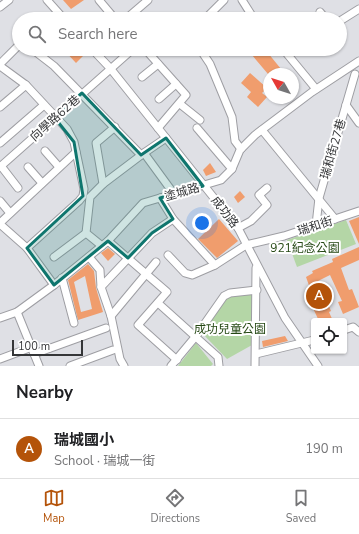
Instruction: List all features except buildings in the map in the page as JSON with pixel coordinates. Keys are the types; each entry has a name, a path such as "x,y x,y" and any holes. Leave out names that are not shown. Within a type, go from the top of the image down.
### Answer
{"street":[{"path":"0,8 9,0"},
{"path":"47,0 58,12"},
{"path":"99,0 109,12"},
{"path":"134,12 148,0"},
{"path":"212,12 224,0"},
{"path":"242,0 250,12"},
{"path":"347,17 359,9"},
{"path":"12,52 0,65 26,85 66,129 74,142 84,189 83,196 27,248"},
{"path":"41,56 54,66 82,93 142,154 174,194"},
{"name":"成功路","path":"99,56 110,68 238,228 256,266 257,290 255,366"},
{"name":"向學路62巷","path":"0,167 54,117 125,56"},
{"path":"151,56 186,95 180,104 158,128"},
{"path":"205,56 210,64 232,117 235,141 241,149"},
{"path":"289,56 316,89"},
{"name":"塗城路","path":"0,318 18,312 89,257 108,241 143,203 218,182 232,170 241,149 262,130 316,89 359,61"},
{"path":"142,77 158,64"},
{"path":"350,67 357,77"},
{"name":"瑞和街27巷","path":"316,225 318,198 346,105 357,77"},
{"path":"159,99 176,84"},
{"path":"0,107 26,85"},
{"path":"180,104 200,120"},
{"path":"0,143 44,105"},
{"path":"346,105 359,123"},
{"path":"103,184 96,143 115,127"},
{"path":"197,128 232,170"},
{"path":"262,130 334,219"},
{"path":"54,257 86,233 90,197 103,184 142,154 166,138"},
{"path":"45,150 60,167"},
{"path":"54,285 27,248 0,224 76,152"},
{"path":"0,167 18,188"},
{"path":"28,167 42,183"},
{"path":"238,228 251,221 267,205 259,195 267,188"},
{"path":"160,198 173,219 215,264"},
{"path":"0,201 10,213"},
{"name":"瑞和街","path":"168,255 188,275 215,264 246,245 284,236 359,211"},
{"path":"102,287 152,233 173,219"},
{"path":"86,233 102,246"},
{"path":"108,241 167,292 138,325 177,360"},
{"path":"89,257 100,270 102,287 111,316 120,359 124,366"},
{"path":"111,316 156,262"},
{"path":"256,266 302,345 318,366"},
{"path":"62,278 74,323"},
{"path":"171,366 196,336 224,296 230,293 257,290"},
{"path":"158,303 218,357 219,366"},
{"path":"18,312 39,366"},
{"path":"347,329 353,327 359,332"},
{"path":"0,359 33,351 106,328"},
{"path":"256,354 302,345 311,341"},
{"path":"70,366 113,350"}],"highlighted area":[{"path":"82,93 141,155 166,138 203,186 160,198 173,219 152,233 128,258 108,241 54,285 27,248 83,196 74,142 54,117"}],"green space":[{"name":"921紀念公園","path":"346,220 356,244 297,267 287,240"},
{"name":"成功兒童公園","path":"252,292 252,345 227,359 202,333 228,294"},
{"path":"196,343 213,364 211,366 178,366"}],"place":[{"name":"瑞城國小","path":"319,296"}]}
